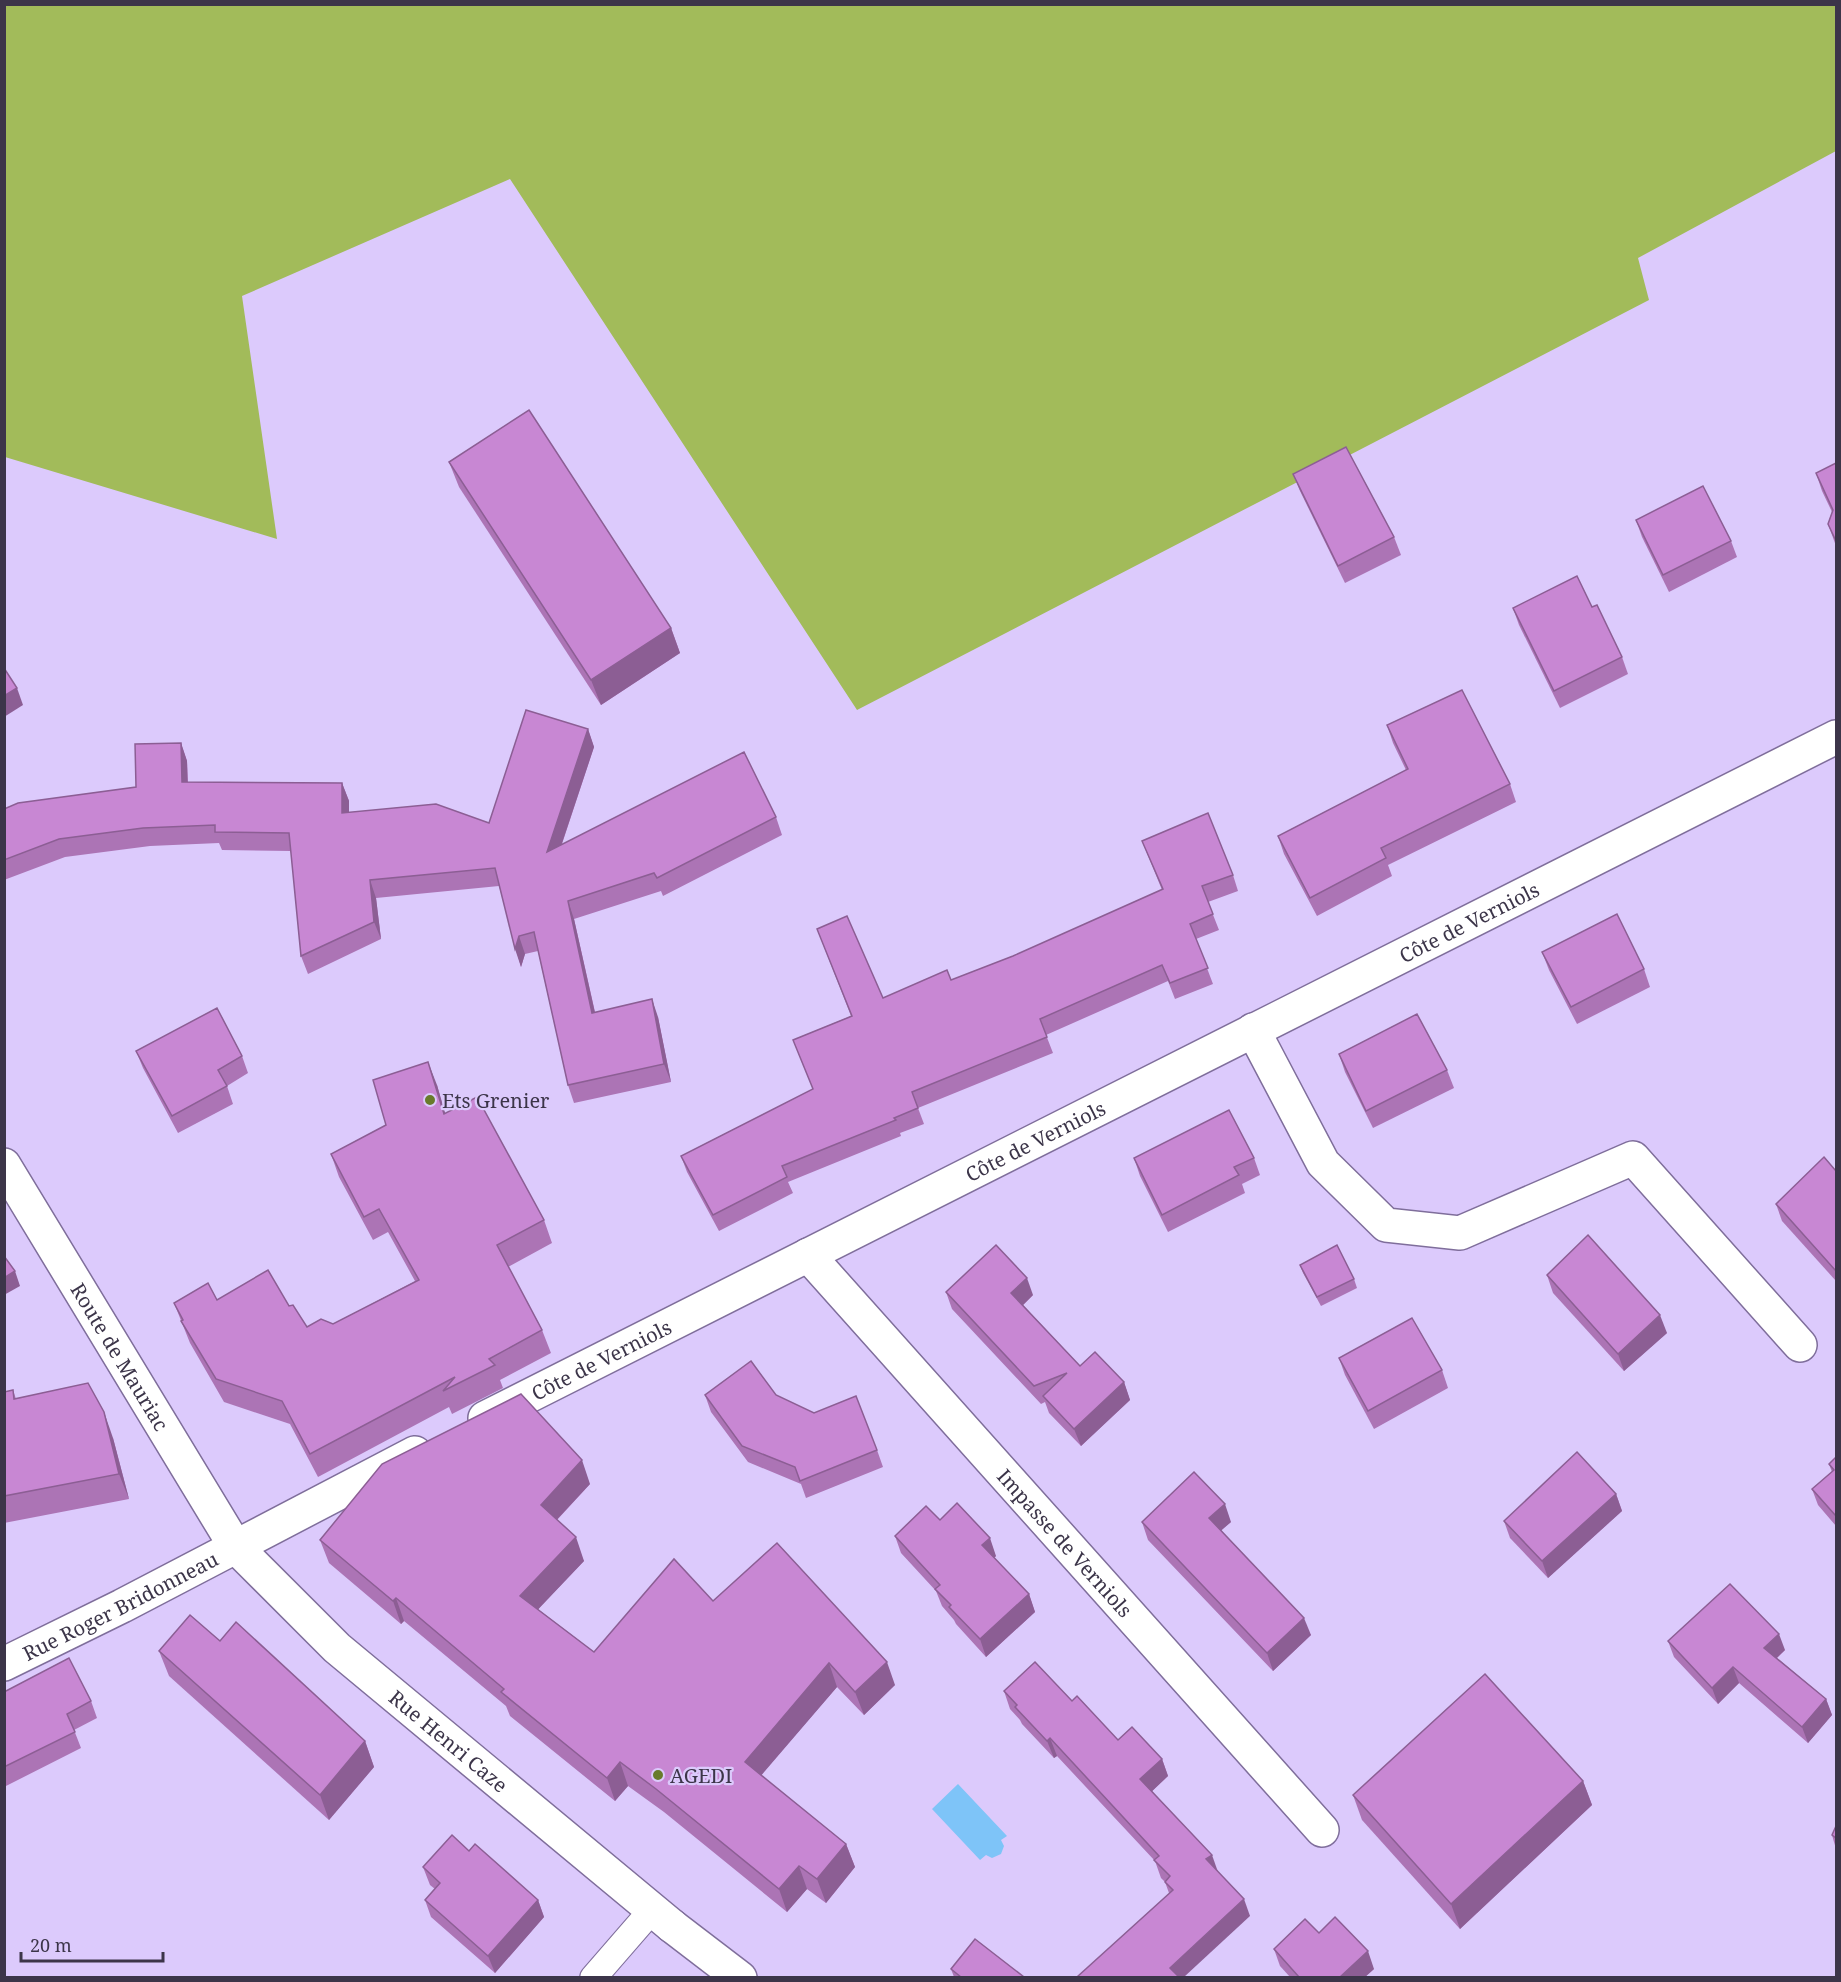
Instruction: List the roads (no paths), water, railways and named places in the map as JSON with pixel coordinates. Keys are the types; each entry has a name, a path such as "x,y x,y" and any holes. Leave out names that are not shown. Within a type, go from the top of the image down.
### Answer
{"main road":[{"name":"Côte de Verniols","path":"235,1546 1836,737"},
{"path":"1253,1030 1323,1163 1386,1225 1460,1233 1633,1158 1800,1345"},
{"name":"Route de Mauriac","path":"4,1166 235,1546"},
{"name":"Impasse de Verniols","path":"808,1255 1322,1830"},
{"name":"Rue Roger Bridonneau","path":"4,1664 122,1606 235,1546"},
{"name":"Rue Henri Caze","path":"235,1546 337,1648 662,1918"},
{"path":"662,1918 718,1977"},
{"path":"662,1918 740,1977"}],"lane":[{"path":"594,1977 662,1918"}],"water":[{"path":"958,1784 1007,1836 1001,1840 1004,1846 1001,1854 992,1858 986,1855 980,1860 932,1809"}],"place":[{"name":"Ets Grenier","path":"430,1100"},
{"name":"AGEDI","path":"658,1775"}]}
